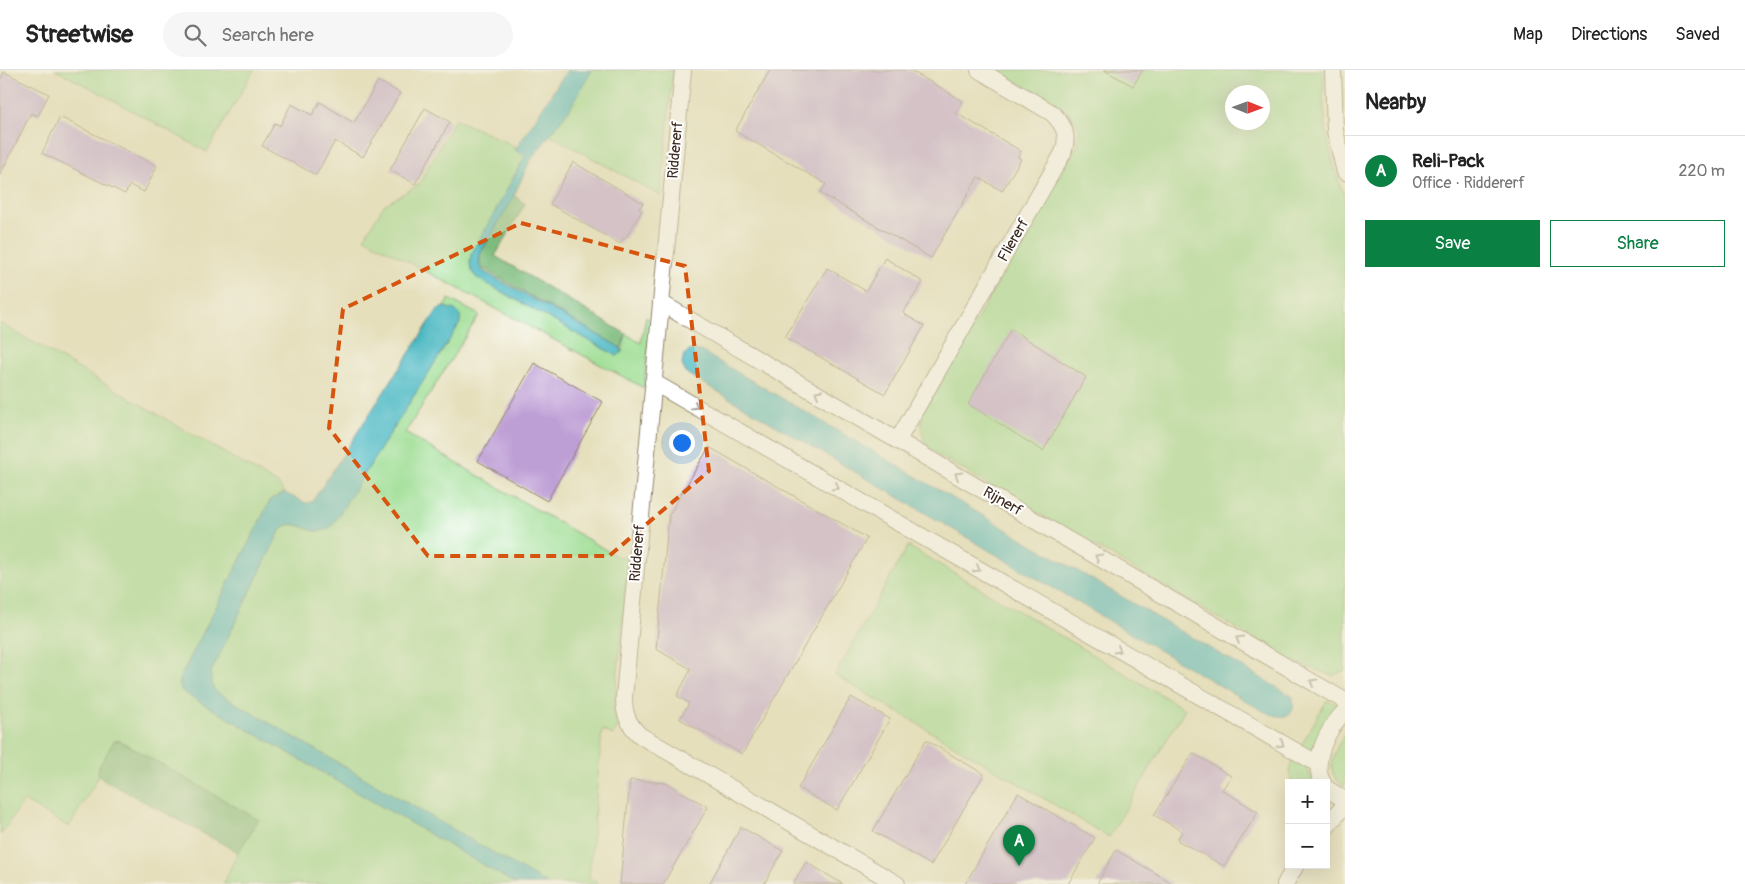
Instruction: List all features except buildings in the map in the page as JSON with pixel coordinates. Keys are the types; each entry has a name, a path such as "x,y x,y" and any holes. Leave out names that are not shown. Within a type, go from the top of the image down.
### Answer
{"street":[{"name":"Riddererf","path":"683,70 624,697 628,721 641,736 897,884"},
{"name":"Fliererf","path":"898,440 1063,154 1066,143 1066,131 1062,122 1052,113 979,70"},
{"path":"1333,70 1335,132 1345,172"},
{"name":"Rijnerf","path":"661,303 1345,701"},
{"path":"653,382 1318,764"},
{"path":"1322,779 1318,764 1321,749 1345,711"},
{"path":"1330,791 1345,800"},
{"path":"1329,824 1345,804"},
{"path":"1285,884 1294,869"}],"highlighted area":[{"path":"521,223 685,266 709,471 609,556 428,556 329,428 343,309"}],"green space":[{"path":"55,70 254,70 207,152"},
{"path":"592,70 673,70 661,196 550,135 571,107"},
{"path":"996,70 1324,70 1323,86 1327,135 1334,166 1345,197 1345,670 1332,676 1291,660 936,454 924,440 921,423 924,411 1078,144 1079,128 1068,111"},
{"path":"455,119 517,147 515,150 525,156 471,255 470,265 473,273 477,278 617,356 622,352 626,334 641,343 646,317 651,321 644,388 364,238 384,205 418,185"},
{"path":"514,195 525,204 495,256 626,334 621,348 480,267 480,254"},
{"path":"449,299 479,315 405,433 618,557 629,557 614,709 618,727 613,735 602,730 589,878 600,884 547,884 218,693 213,688 210,674 280,531 286,526 291,525 317,531 331,527 460,323 460,315 455,310 444,307"},
{"path":"0,323 278,484 285,493 271,499 180,678 179,683 183,692 516,884 223,884 238,852 259,820 120,741 114,741 99,776 69,827 24,801 0,835"},
{"path":"908,546 1185,709 1109,837 835,675"},
{"path":"1327,700 1339,705 1312,754 1299,749"},
{"path":"1345,733 1345,786 1333,775 1332,761"},
{"path":"114,741 120,741 259,820 238,852 102,779 98,775 99,767"},
{"path":"1293,758 1306,766 1312,779 1290,779 1289,770"}],"water":[{"path":"567,70 592,70 571,107 530,161 512,200 480,254 479,264 483,271 621,348 622,352 617,356 477,278 471,267 471,255 525,156 515,150"},
{"path":"444,307 455,310 460,315 460,323 331,527 316,531 292,524 280,531 210,674 213,688 218,693 547,884 516,884 183,692 180,687 180,678 271,499 285,493 306,503 312,502 438,309"},
{"path":"688,351 701,351 1285,692 1293,697 1294,705 1292,711 1286,716 1281,716 1263,711 686,373 682,365 683,357"}],"place":[{"name":"Reli-Pack","path":"1019,866"}]}
